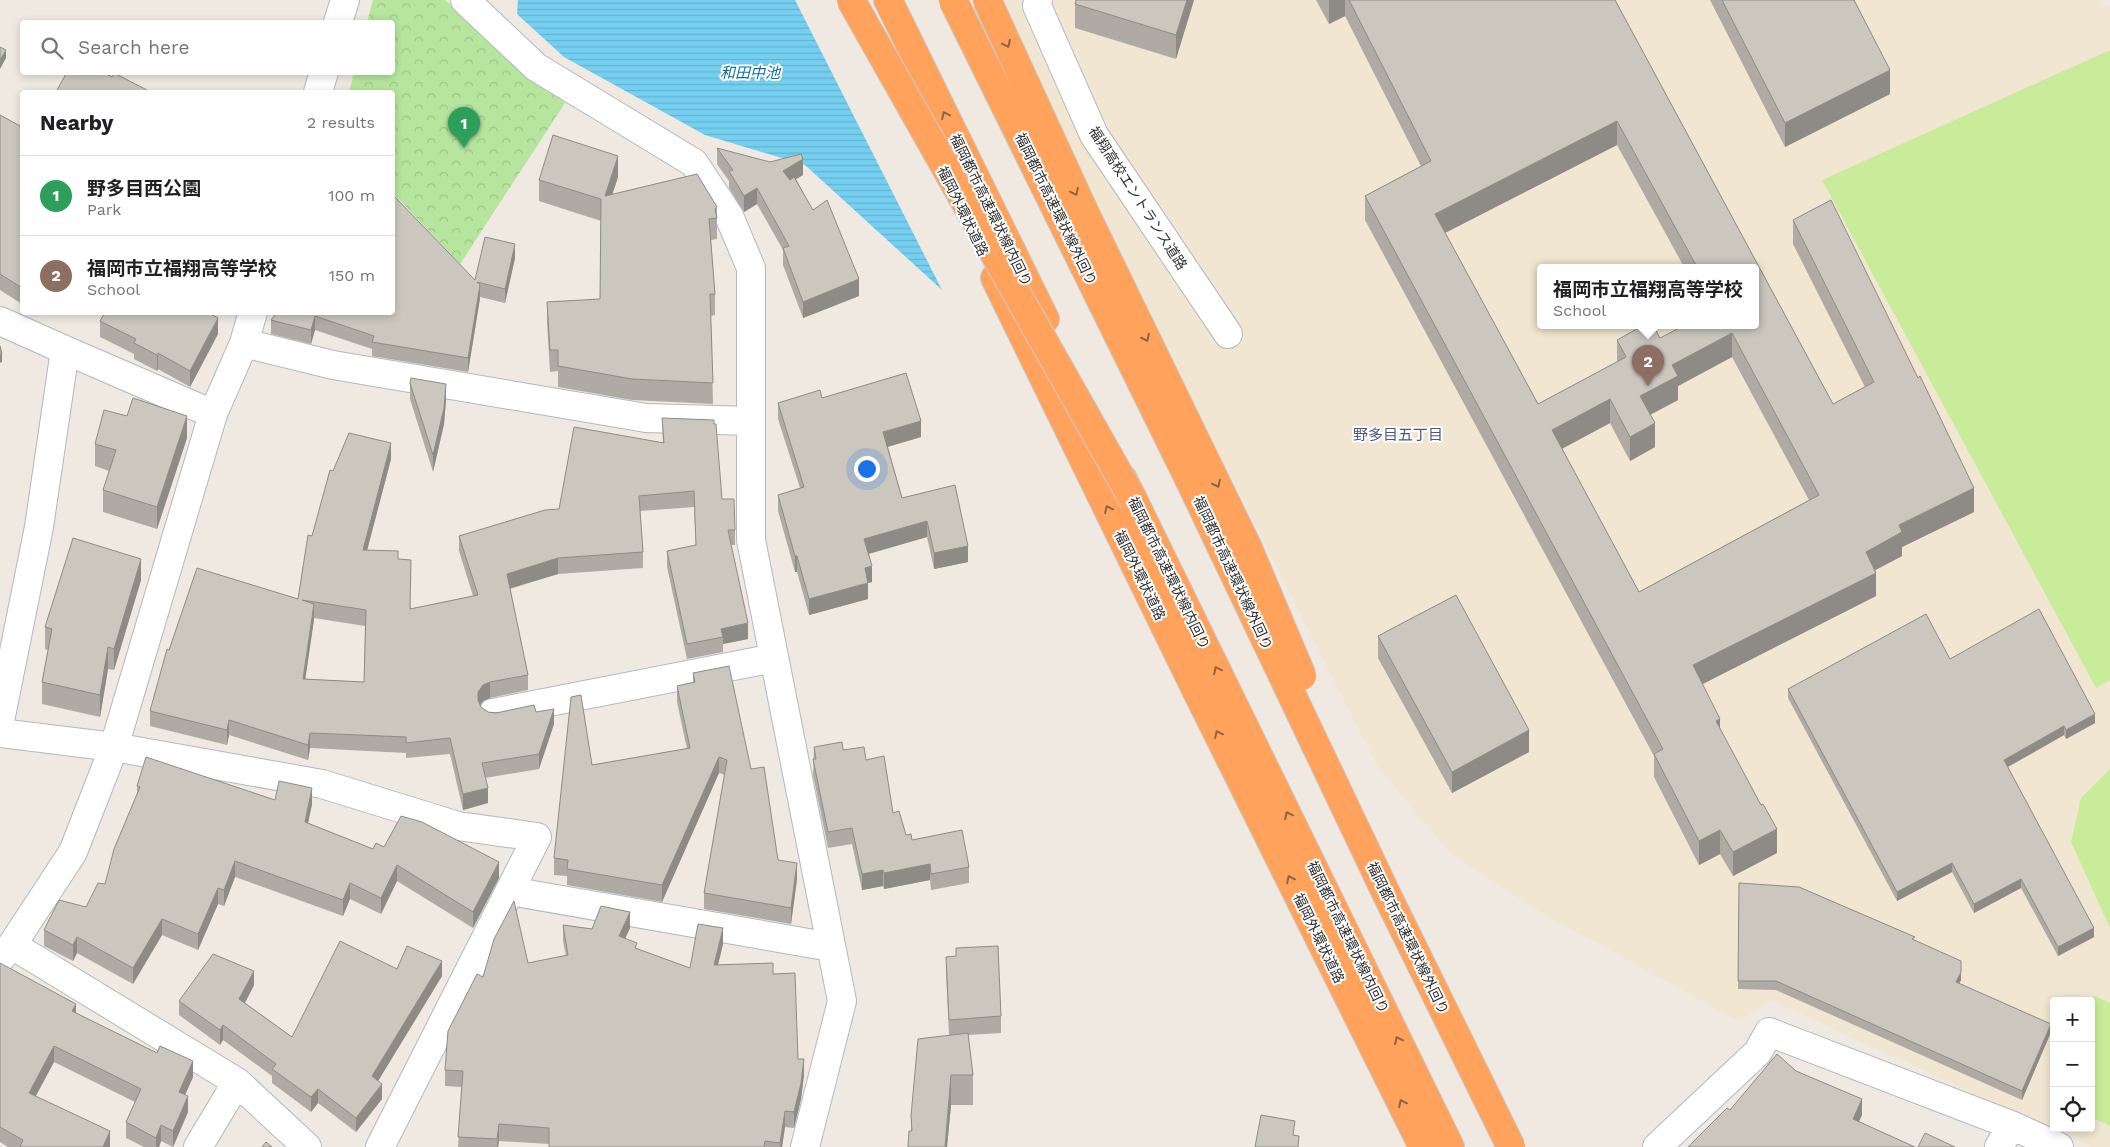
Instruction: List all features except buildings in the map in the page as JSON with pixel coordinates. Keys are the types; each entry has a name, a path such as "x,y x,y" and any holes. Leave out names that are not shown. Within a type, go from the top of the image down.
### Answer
{"highway":[{"path":"850,0 1134,502"},
{"name":"福岡外環状道路","path":"861,0 1199,696 1423,1147"},
{"name":"福岡都市高速環状線内回り","path":"888,0 1450,1147"},
{"path":"952,0 1090,287 1250,608 1510,1147"},
{"name":"福岡都市高速環状線外回り","path":"952,0 1193,488 1386,893 1510,1147"},
{"path":"987,0 1084,211 1248,548 1322,722 1386,893"}],"street":[{"path":"339,20 345,0"},
{"path":"465,0 536,67 694,163 729,216 751,268 751,540 842,1000 805,1147"},
{"name":"福翔高校エントランス道路","path":"1038,0 1037,6 1094,135 1228,334"},
{"path":"319,90 323,75"},
{"path":"252,315 244,343 212,414 114,747 73,852 6,952 237,1082 307,1147"},
{"path":"0,321 212,414"},
{"path":"244,343 333,365 646,418 751,421"},
{"path":"0,721 39,527 64,350"},
{"path":"493,713 774,658"},
{"path":"0,732 114,747 322,784 458,826 537,836 380,1147"},
{"path":"510,891 831,947"},
{"path":"1657,1147 1758,1052 1769,1032 2005,1136 2059,1147"},
{"path":"198,1147 237,1082"}],"shaded area":[{"path":"989,0 2094,0 2110,8 2110,1147 2091,1147 2058,1132 2095,1132 2095,997 2050,997 2050,1128 1771,1000 1739,1021 1539,911 1449,852 1377,765"}],"green space":[{"path":"373,0 445,0 565,103 460,264 395,195 395,90 350,90 353,75 395,75 395,20 368,20"},
{"path":"2110,50 2110,680 2096,688 1822,180"},
{"path":"2110,769 2110,928 2071,842 2081,798"},
{"path":"2094,997 2110,1003 2110,1126 2095,1119"}],"water":[{"name":"和田中池","path":"518,0 795,0 942,290 805,165 705,135 564,57 517,14"}],"place":[{"name":"野多目西公園","path":"464,148"},
{"name":"福岡市立福翔高等学校","path":"1648,386"}],"district":[{"name":"野多目五丁目","path":"1398,435"}]}
